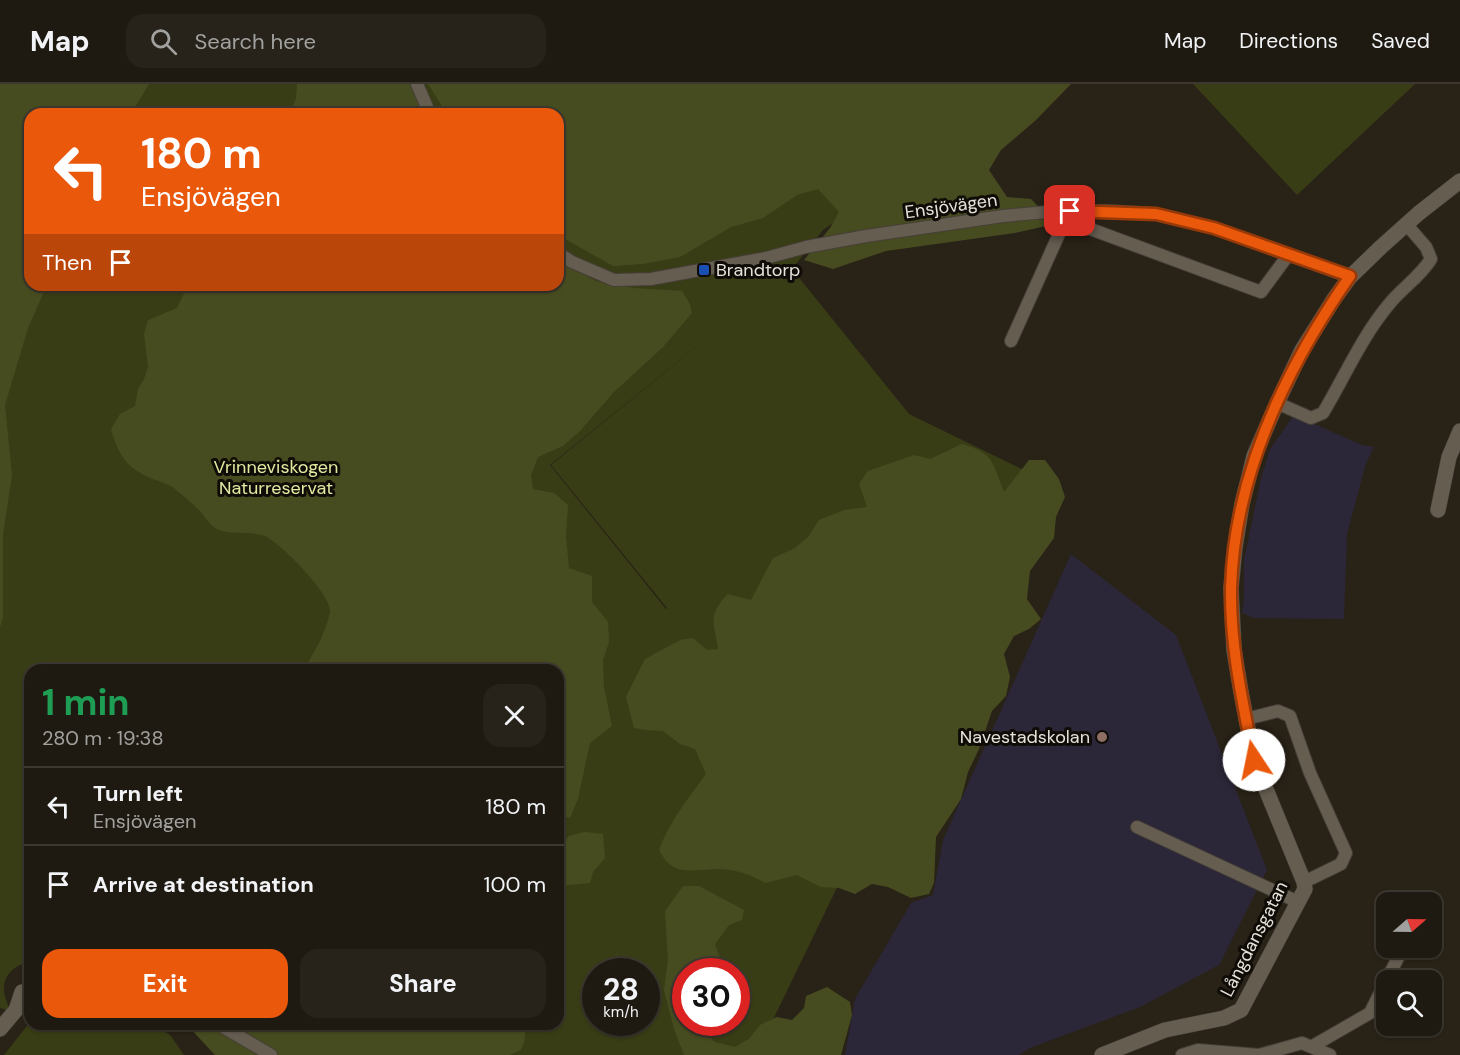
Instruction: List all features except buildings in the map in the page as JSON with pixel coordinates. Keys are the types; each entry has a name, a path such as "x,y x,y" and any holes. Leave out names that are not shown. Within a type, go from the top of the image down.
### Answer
{"street":[{"path":"1304,882 1254,760 1246,719 1233,635 1231,588 1242,504 1254,456 1302,350 1350,276 1406,224 1460,181"},
{"path":"1438,510 1449,457 1460,431"},
{"name":"Långdansgatan","path":"1102,1055 1165,1030 1224,1018 1241,1010 1305,889 1304,882"},
{"path":"0,1029 16,1010 24,994"}],"lane":[{"path":"417,84 427,108"},
{"name":"Ensjövägen","path":"564,257 614,280 651,279 766,258 806,247 866,236 1003,216 1156,214 1214,228 1350,276"},
{"path":"1011,341 1068,215 1261,292 1289,254"},
{"path":"1277,403 1311,418 1323,413 1360,344 1391,301 1422,273 1431,259 1426,247 1406,224"},
{"path":"1246,719 1278,711 1290,716 1310,773 1346,853 1341,864 1304,882"},
{"path":"1137,827 1298,902"},
{"path":"1311,1047 1370,1013 1376,1001"},
{"path":"228,1030 271,1055"},
{"path":"1182,1055 1198,1050 1259,1055 1302,1043 1330,1055"}],"shaded area":[{"path":"1294,415 1362,445 1374,447 1366,463 1347,534 1344,619 1254,618 1242,613 1244,560 1261,478 1270,449"},
{"name":"Navestadskolan","path":"1071,554 1176,635 1267,870 1219,965 1140,1007 1030,1048 1019,1055 845,1055 855,999 911,903 933,895 943,840"}],"green space":[{"name":"Vrinneviskogen Naturreservat","path":"0,84 1030,84 823,230 792,269 909,414 1036,476 756,1055 288,1055 246,1030 564,1030 564,664 24,664 24,964 9,973 5,982 5,996 10,1011 0,1008","holes":["728,321 551,465 666,609 550,465"]},
{"path":"0,84 149,84 135,108 24,108 24,291 44,291 28,328 5,405 12,475 3,535 3,618 0,627"},
{"path":"297,84 412,84 422,108 292,108"},
{"path":"428,84 1071,84 1036,120 1001,150 989,170 1007,197 1031,199 1055,224 1015,233 886,251 833,269 804,260 830,228 839,212 818,189 797,195 763,218 731,227 680,257 643,264 613,266 564,238 564,108 443,108"},
{"path":"1193,84 1415,84 1297,195"},
{"path":"564,264 598,282 634,288 682,291 690,304 692,313 663,347 613,393 580,431 563,446 538,457 531,475 533,489 554,493 568,505 566,536 569,568 592,576 592,602 608,622 609,642 603,660 604,687 612,726 590,743 578,799 570,818 564,816 564,664 307,664 323,635 330,612 324,595 315,583 294,560 267,537 217,529 174,488 144,475 125,460 117,447 111,429 120,414 135,406 138,389 148,367 144,334 148,320 177,308 185,291 564,291"},
{"path":"962,444 987,456 995,467 1004,492 1029,460 1045,460 1059,479 1065,497 1056,517 1054,538 1030,571 1027,599 1041,619 1029,629 1014,636 1004,654 1010,677 1006,696 992,711 979,749 968,772 961,799 936,837 934,883 929,894 911,898 888,887 872,884 855,894 839,888 821,887 797,875 765,883 735,871 722,869 691,871 670,864 659,850 663,840 686,801 706,774 695,749 680,744 663,731 634,728 626,697 645,659 680,640 693,638 707,650 718,649 714,620 721,601 728,594 751,600 773,558 795,548 808,537 819,520 844,510 867,507 859,484 868,471 914,455 930,459"},
{"path":"584,832 603,834 605,858 593,872 590,883 564,885 564,841 569,836"},
{"path":"683,886 699,886 744,910 742,920 729,925 715,944 720,958 672,958 672,1021 664,990 668,960 665,911"},
{"path":"827,987 850,1002 852,1015 841,1055 684,1055 677,1036 709,1036 715,1042 735,1047 749,1039 760,1025 777,1017 792,1020 804,1008 806,996"},
{"path":"24,1030 163,1030 171,1036 184,1055 4,1055"},
{"path":"192,1030 525,1030 521,1050 510,1055 215,1055"}],"place":[{"name":"Brandtorp","path":"704,270"},
{"name":"Navestadskolan","path":"1102,737"}],"route":[{"path":"1070,211 1156,214 1214,228 1350,276 1302,350 1254,456 1242,504 1231,588 1233,635 1254,760"}]}
